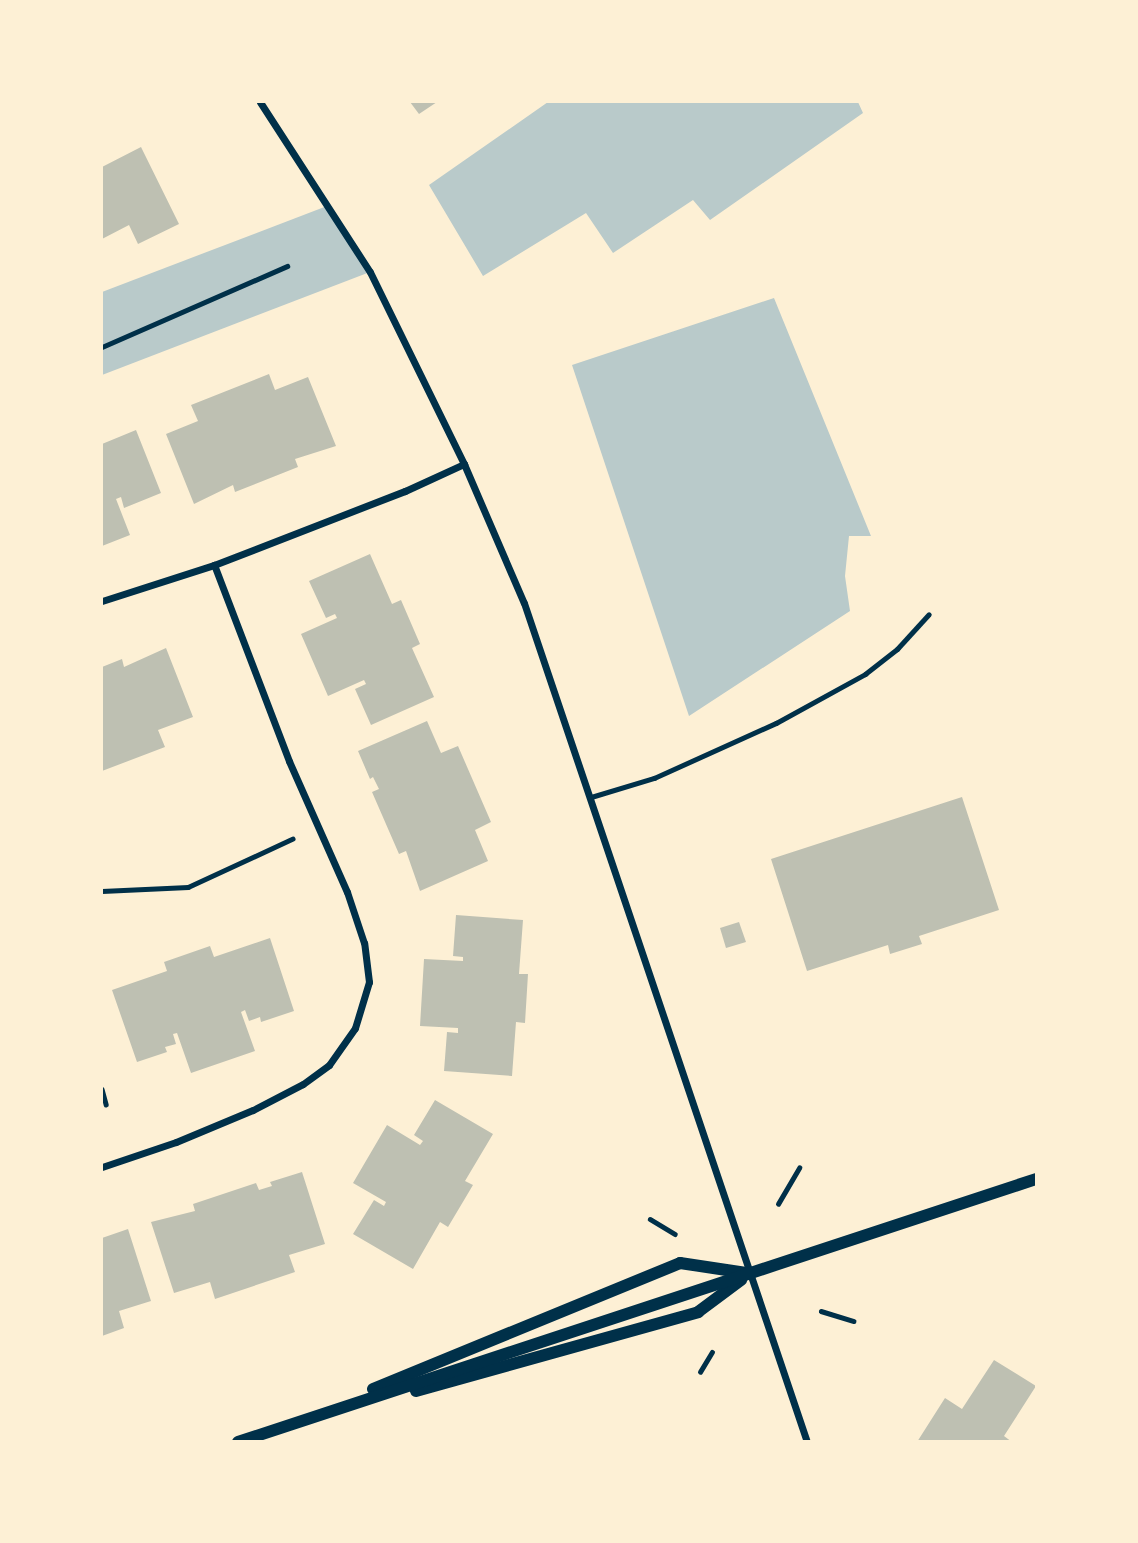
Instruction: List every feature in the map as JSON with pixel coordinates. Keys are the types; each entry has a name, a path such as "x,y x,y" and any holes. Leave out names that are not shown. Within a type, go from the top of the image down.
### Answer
{"street":[{"path":"260,102 370,272 464,464 524,603 807,1441"},
{"path":"102,601 214,565 405,491 464,464"},
{"path":"102,1167 176,1142 253,1110 303,1084 329,1065 355,1028 369,982 364,943 346,892 289,761 214,565"},
{"path":"238,1441 1037,1179"},
{"path":"267,1432 680,1264 749,1274"},
{"path":"267,1432 698,1312 749,1274"}],"lane":[{"path":"591,797 654,778 776,723 865,674 897,649 929,614"}],"path":[{"path":"102,348 287,266"},
{"path":"102,891 173,890 188,887 292,839"},
{"path":"102,1089 106,1104"},
{"path":"778,1204 799,1168"},
{"path":"650,1219 675,1234"},
{"path":"821,1311 854,1321"},
{"path":"700,1372 712,1352"}],"shaded area":[{"path":"548,102 858,102 863,113 710,220 693,200 613,253 586,213 483,276 429,185"},
{"path":"327,206 370,272 102,375 102,292"},
{"path":"774,298 871,536 849,536 845,576 850,611 689,716 572,365"}],"building":[{"path":"410,102 437,102 419,114"},
{"path":"141,147 179,224 138,244 129,225 102,239 102,167"},
{"path":"269,374 275,390 308,377 336,446 295,459 298,467 235,492 233,485 194,504 166,434 198,421 191,405"},
{"path":"136,430 161,493 124,508 121,497 116,499 130,535 102,546 102,444"},
{"path":"370,554 392,604 401,600 420,644 412,648 434,697 371,725 355,689 366,684 364,680 328,696 301,634 337,618 335,614 326,618 309,581"},
{"path":"166,648 193,717 158,730 165,747 102,771 102,667 122,659 124,667"},
{"path":"427,721 441,753 458,746 491,822 475,830 488,861 420,891 406,851 399,854 372,792 379,789 373,777 370,779 358,751"},
{"path":"962,797 999,910 919,936 922,944 890,954 888,945 807,971 771,859"},
{"path":"456,915 523,920 519,974 528,974 525,1023 516,1022 512,1076 444,1071 447,1032 458,1033 458,1028 420,1026 424,959 463,961 463,957 453,956"},
{"path":"739,922 746,942 726,948 720,928"},
{"path":"270,938 294,1011 261,1022 260,1017 249,1021 245,1010 241,1012 255,1051 191,1073 177,1033 173,1034 176,1044 165,1047 167,1052 137,1062 112,990 167,971 164,962 210,946 214,957"},
{"path":"435,1100 493,1134 465,1181 473,1185 448,1227 440,1222 413,1269 353,1234 374,1200 384,1206 386,1202 353,1183 387,1125 420,1145 423,1141 414,1135"},
{"path":"302,1172 325,1244 289,1255 295,1272 215,1299 210,1282 174,1293 151,1222 195,1211 193,1204 256,1183 259,1190 272,1186 270,1182"},
{"path":"128,1229 151,1301 119,1311 124,1328 102,1336 102,1238"},
{"path":"994,1360 1036,1386 1004,1436 1012,1442 917,1442 945,1398 962,1409"}]}
